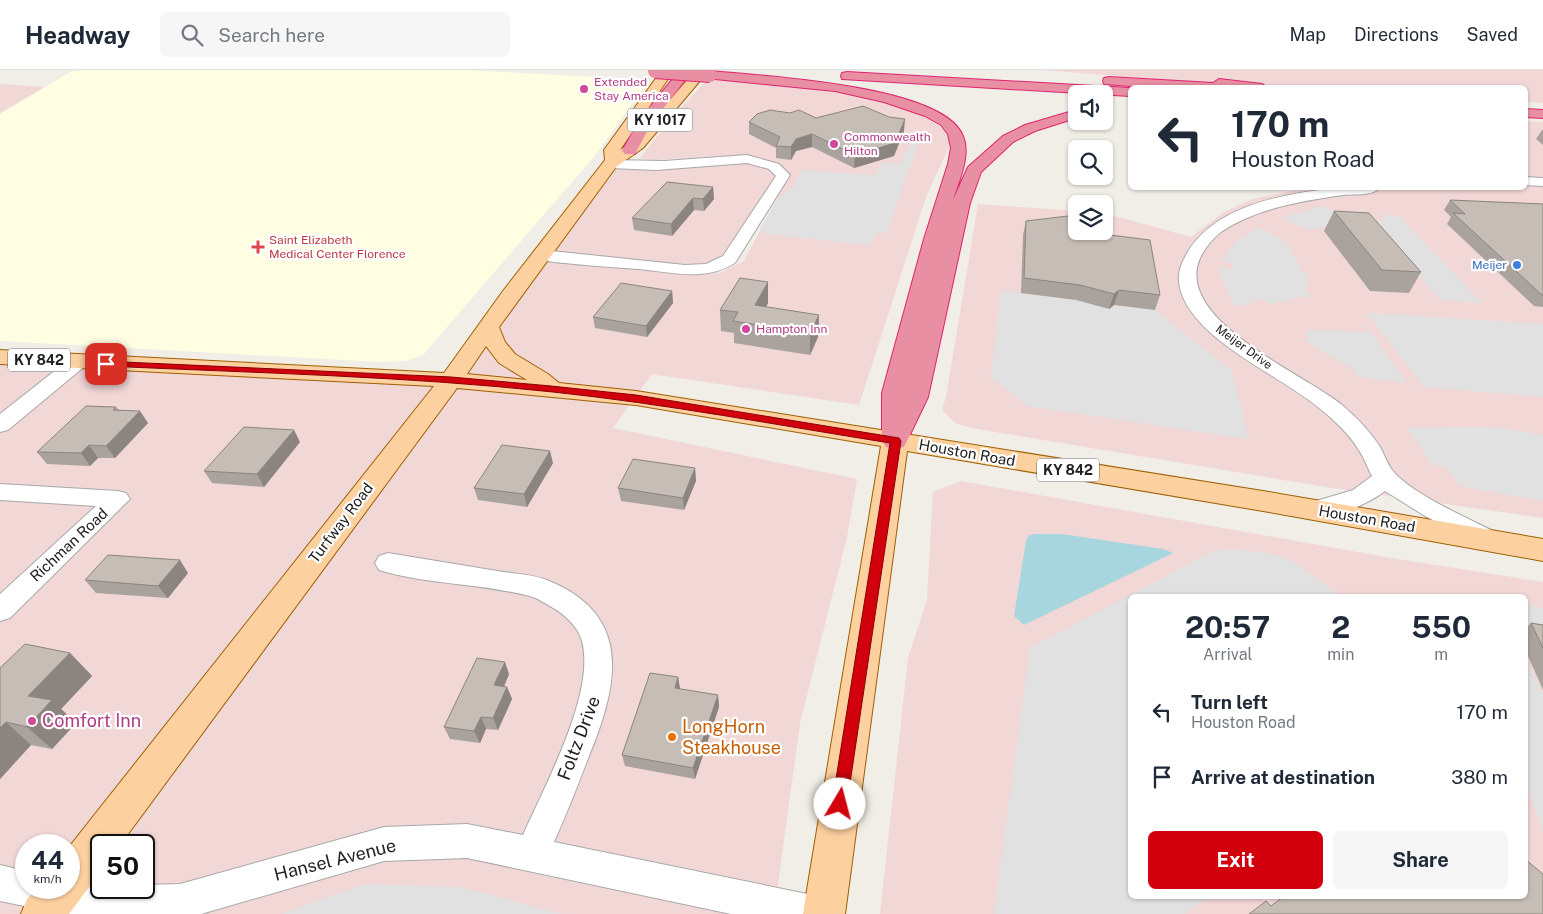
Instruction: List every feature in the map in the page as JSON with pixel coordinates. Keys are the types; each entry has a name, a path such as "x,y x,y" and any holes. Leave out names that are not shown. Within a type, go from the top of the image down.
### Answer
{"highway":[{"path":"648,70 707,72 835,87 888,99 930,113 946,122 956,134 959,148 956,164 933,239 894,393 895,441"},
{"path":"630,151 630,146 648,120 687,70"},
{"path":"730,70 1128,92"},
{"path":"912,70 1184,85"},
{"path":"1099,74 1227,85"},
{"path":"1528,102 1543,104"},
{"path":"1528,113 1543,114"},
{"path":"895,441 916,397 962,203 974,170 1008,139 1030,128 1068,116"},
{"path":"1528,117 1543,118"}],"main road":[{"name":"Turfway Road","path":"610,164 612,150 668,70"},
{"name":"Turfway Road","path":"80,865 451,380 488,327 610,164 630,151 695,82 707,72"},
{"path":"488,327 500,354 506,360 538,374 551,389"},
{"name":"Houston Road","path":"0,357 451,380 636,398 1315,510 1543,550"},
{"path":"824,914 895,441"}],"street":[{"path":"542,255 608,264 638,264 696,270 723,264 729,259 783,175 774,167 766,164 733,159 661,166 610,164"},
{"path":"1528,182 1543,182"},
{"name":"Meijer Drive","path":"1359,190 1283,202 1236,217 1202,240 1189,263 1186,277 1192,299 1205,317 1242,348 1327,404 1346,420 1368,446 1384,477 1406,493 1490,540"},
{"path":"554,239 575,251 615,257 638,264"},
{"path":"0,425 78,362"},
{"path":"1315,510 1362,497 1375,490 1384,477"},
{"name":"Richman Road","path":"0,492 118,500 0,610"},
{"name":"Foltz Drive","path":"388,563 540,588 560,596 576,608 589,626 600,654 599,685 591,714 532,854"},
{"name":"Hansel Avenue","path":"80,896 149,904 180,902 384,844 467,841 817,914"},
{"name":"Hansel Avenue","path":"0,884 15,887"}],"shaded area":[{"name":"Saint Elizabeth Medical Center Florence","path":"467,70 649,80 597,153 424,354 406,361 378,362 0,341 0,114 72,71"},
{"path":"1043,70 1543,70 1543,103 1528,102 1528,85 1226,85"},
{"path":"709,78 829,90 878,100 928,119 949,133 949,147 926,197 859,405 652,374 613,428 857,479 847,537 800,723 774,914 0,914 0,357 451,380 610,164 733,159 780,171 716,275 744,261 788,178 783,167 757,157 729,156 652,160 640,158 674,115"},
{"path":"0,84 45,87 0,113"},
{"path":"1528,121 1543,122 1543,518 1326,487 971,428 955,423 942,410 946,397 978,204 1068,210 1068,240 1113,240 1113,215 1191,237 1224,212 1253,199 1296,190 1528,190"},
{"path":"916,131 923,131 886,233 877,233 869,245 766,234 760,229 776,201 794,187 802,170 874,175 883,162 901,164"},
{"path":"1323,206 1349,220 1309,230 1280,218"},
{"path":"1381,215 1399,216 1482,303 1440,300 1370,220 1385,221"},
{"path":"1258,227 1286,242 1308,280 1305,291 1311,296 1271,304 1261,298 1245,306 1234,305 1218,268 1232,269 1234,264 1222,261 1237,241"},
{"path":"1001,291 1155,310 1231,370 1249,439 1027,406 991,377"},
{"path":"1367,313 1543,324 1543,397 1424,387"},
{"path":"1312,330 1371,332 1407,383 1359,377 1353,369 1304,340 1312,338 1304,333"},
{"path":"1493,427 1543,435 1543,501 1460,486 1447,467 1433,465 1407,428"},
{"path":"961,481 1391,558 1543,582 1543,914 880,914 908,658 927,600 933,492"},
{"path":"1234,549 1273,554 1294,562 1337,594 1132,594 1213,551"},
{"path":"1128,596 1128,899 1205,899 1184,914 994,914 1030,648"},
{"path":"1528,605 1543,608 1543,637 1528,634"},
{"path":"1528,663 1541,690 1528,687"},
{"path":"1528,688 1543,692 1543,832 1528,788"},
{"path":"366,884 460,887 562,914 281,914"}],"water":[{"path":"1062,534 1163,549 1173,553 1024,625 1014,616 1026,541 1029,535"}],"building":[{"path":"863,106 889,117 905,119 895,143 855,155 812,134 796,139 791,147 776,146 780,137 749,122 757,114 770,110 790,113 799,110 816,118"},
{"path":"667,182 713,187 703,199 693,198 671,224 632,218"},
{"name":"Meijer","path":"1450,200 1543,204 1543,295 1453,213 1465,214"},
{"path":"1334,211 1369,213 1421,272 1382,270"},
{"path":"1068,216 1068,240 1113,240 1113,235 1150,240 1160,295 1119,290 1114,294 1080,285 1024,278 1026,221"},
{"path":"740,278 768,282 755,305 819,315 810,333 733,321 738,312 720,310"},
{"path":"621,283 672,291 646,326 593,317"},
{"path":"86,406 116,407 113,410 140,411 106,446 89,445 81,453 37,452"},
{"path":"244,427 294,430 257,474 204,471"},
{"path":"502,445 550,451 524,494 474,488"},
{"path":"633,459 695,468 683,498 618,488"},
{"path":"108,555 180,560 158,586 85,580"},
{"path":"1531,623 1543,625 1543,648"},
{"path":"25,644 70,653 28,696 52,700 27,727 6,722 0,728 0,668"},
{"path":"477,658 505,662 494,685 507,687 493,718 481,717 474,731 444,727"},
{"name":"LongHorn Steakhouse","path":"650,673 678,677 675,688 718,695 693,768 622,755"},
{"path":"1528,862 1543,874 1543,914 1249,914 1266,901 1271,906 1280,899 1528,899"}],"place":[{"name":"Extended Stay America","path":"584,89"},
{"name":"Commonwealth Hilton","path":"834,144"},
{"name":"Saint Elizabeth Medical Center Florence","path":"258,247"},
{"name":"Meijer","path":"1517,265"},
{"name":"Hampton Inn","path":"746,329"},
{"name":"Comfort Inn","path":"32,721"},
{"name":"LongHorn Steakhouse","path":"672,737"}],"route":[{"path":"106,364 451,380 551,389 636,398 895,441 840,804"}]}
